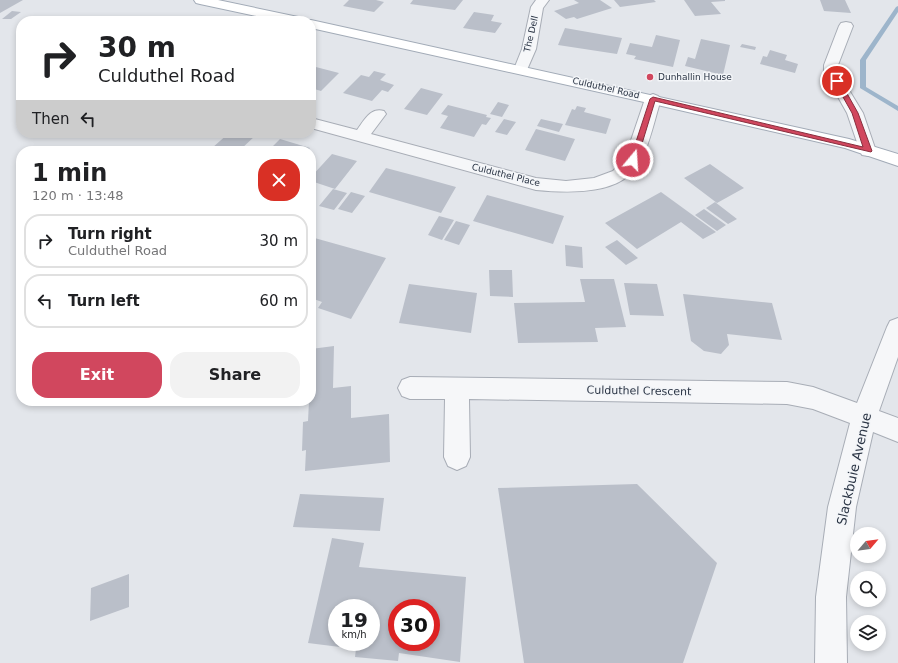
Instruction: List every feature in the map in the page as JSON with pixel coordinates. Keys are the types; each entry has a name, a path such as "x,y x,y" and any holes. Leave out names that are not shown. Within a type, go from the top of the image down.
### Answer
{"main road":[{"path":"200,0 275,16"},
{"name":"Culduthel Road","path":"316,25 521,69 849,144 898,160"}],"street":[{"name":"The Dell","path":"521,69 529,49 537,7 544,0"},
{"path":"846,26 831,66 832,72 855,113 868,151"},
{"name":"Culduthel Place","path":"316,124 536,184 566,187 596,184 619,174 633,160 653,99"},
{"path":"361,136 378,114"},
{"name":"Slackbuie Avenue","path":"831,663 830,597 842,507 864,418 898,327"},
{"name":"Culduthel Crescent","path":"410,388 787,394 813,398 898,430"},
{"path":"457,388 457,457"}],"building":[{"path":"0,0 23,0 0,13"},
{"path":"349,0 376,0 384,2 374,12 343,6"},
{"path":"413,0 463,0 455,10 410,4"},
{"path":"574,0 600,0 612,8 577,19 574,17 566,19 554,11 579,3"},
{"path":"614,0 654,0 656,2 620,7"},
{"path":"684,0 725,1 711,2 721,14 695,16"},
{"path":"820,0 845,0 851,13 824,11"},
{"path":"12,11 21,12 11,19 2,19"},
{"path":"474,12 494,15 491,21 502,23 495,33 463,28"},
{"path":"565,28 622,38 617,54 558,45"},
{"path":"656,35 680,40 673,67 634,59 636,56 626,54 630,43 652,47"},
{"path":"701,39 730,45 723,75 685,66 688,57 695,59"},
{"path":"742,44 756,47 755,50 740,47"},
{"path":"770,50 787,55 785,60 798,64 795,73 760,64 763,56 767,57"},
{"path":"316,67 339,73 321,91 316,90"},
{"path":"374,71 386,74 380,80 394,85 388,92 382,90 372,101 343,93 361,75 369,77"},
{"path":"421,88 443,94 427,115 404,109"},
{"path":"498,102 509,105 502,117 490,114"},
{"path":"448,105 487,115 486,117 491,118 486,125 482,124 474,137 440,128 448,116 441,114"},
{"path":"577,106 586,108 584,112 611,119 606,134 565,125 572,109 575,110"},
{"path":"504,119 516,122 507,135 495,132"},
{"path":"541,119 563,124 559,132 537,126"},
{"path":"536,129 575,139 565,161 525,150"},
{"path":"223,138 253,138 244,146 214,146"},
{"path":"280,139 303,146 273,146"},
{"path":"332,154 357,161 335,189 316,183 316,172"},
{"path":"710,164 744,188 717,203 684,178"},
{"path":"386,168 456,187 441,213 369,192"},
{"path":"333,189 347,193 334,210 319,206"},
{"path":"351,192 365,196 352,213 338,209"},
{"path":"661,192 716,232 703,239 681,222 637,249 605,223"},
{"path":"487,195 564,216 553,244 473,221"},
{"path":"715,202 737,219 728,224 706,208"},
{"path":"704,209 726,225 717,231 695,215"},
{"path":"439,216 454,220 442,240 428,235"},
{"path":"456,221 470,225 459,245 444,240"},
{"path":"316,238 386,258 351,319 318,308 322,302 316,300"},
{"path":"617,240 638,258 626,265 605,247"},
{"path":"565,245 582,247 583,268 566,266"},
{"path":"489,270 512,270 513,297 490,296"},
{"path":"580,279 614,279 626,327 595,328 598,342 518,343 514,303 585,302"},
{"path":"624,283 657,284 664,316 630,315"},
{"path":"409,284 477,293 471,333 399,323"},
{"path":"683,294 772,303 782,340 727,334 729,345 721,354 704,351 691,341"},
{"path":"334,346 333,388 351,386 351,418 389,414 390,462 305,471 306,450 302,451 303,422 308,421 309,406 316,406 316,348"},
{"path":"637,484 717,563 683,663 524,663 498,488"},
{"path":"300,494 384,498 380,531 293,527"},
{"path":"332,538 364,543 359,567 466,577 460,662 399,653 398,661 355,657 356,651 380,651 380,599 328,599 328,646 308,643"},
{"path":"129,574 129,607 90,621 91,588"}],"waterway":[{"path":"898,8 863,60 863,88 898,109"}],"place":[{"name":"Dunhallin House","path":"650,77"}],"route":[{"path":"633,160 653,99 849,144 868,151 855,113 837,81"}]}
